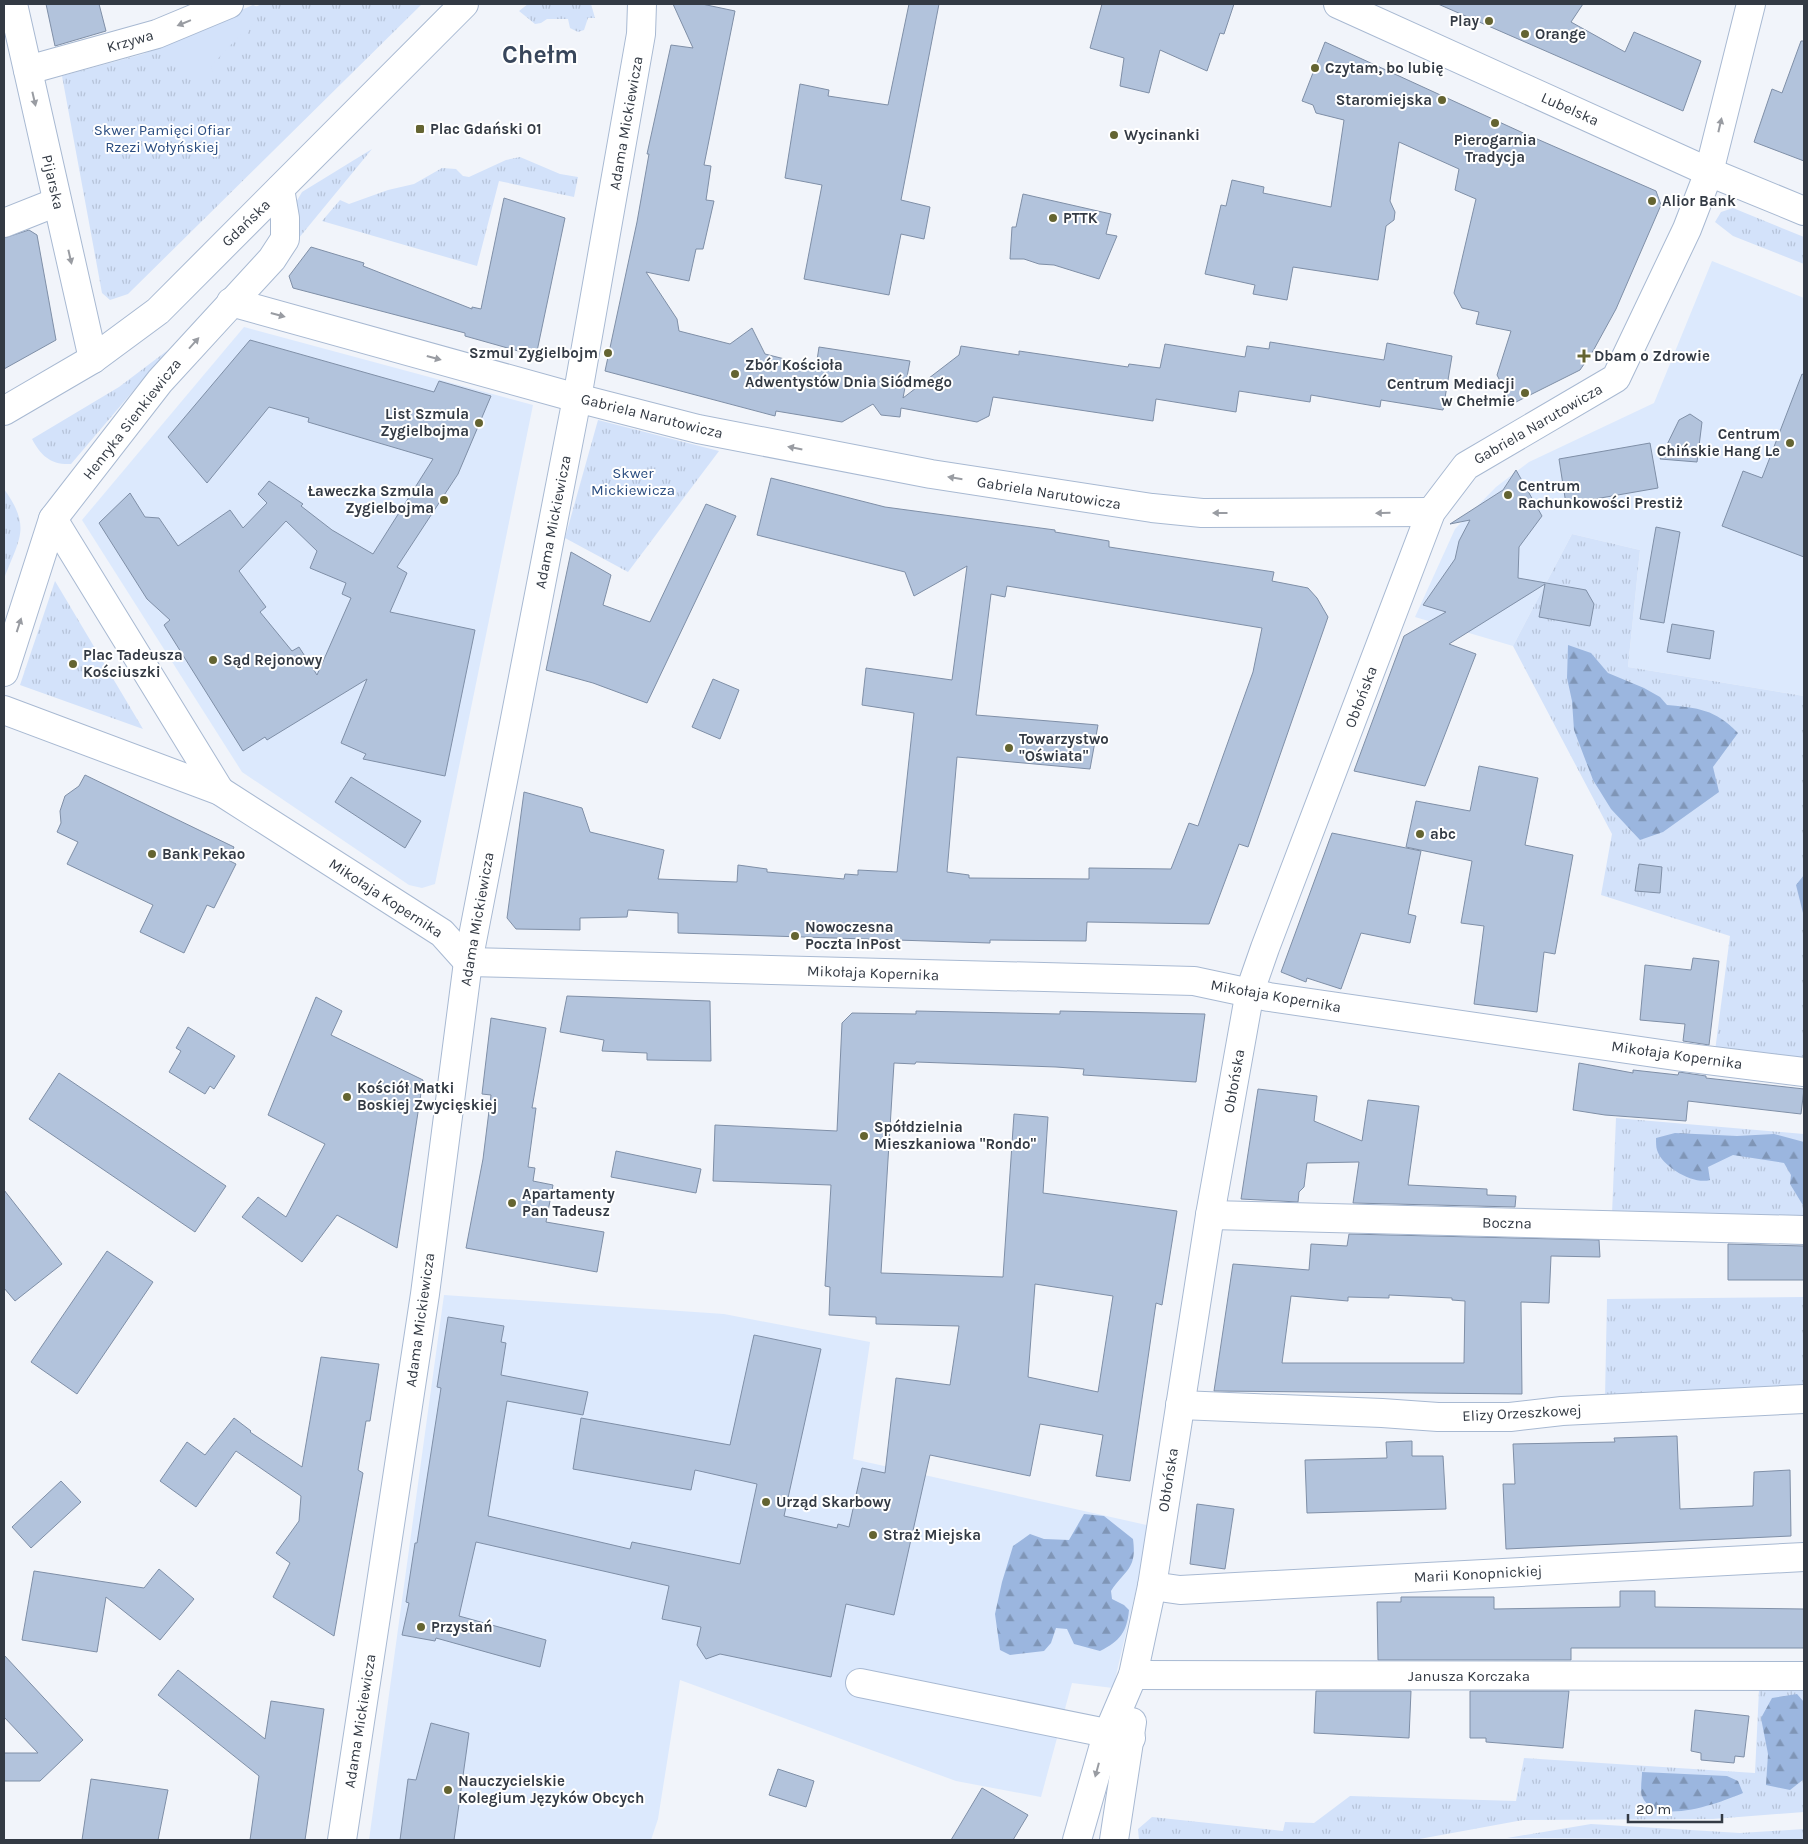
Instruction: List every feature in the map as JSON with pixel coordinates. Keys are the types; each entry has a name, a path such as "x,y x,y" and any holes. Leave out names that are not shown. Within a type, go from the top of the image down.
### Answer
{"street":[{"name":"Pijarska","path":"12,4 18,60 57,202 93,359"},
{"name":"Krzywa","path":"18,60 157,34 229,4"},
{"name":"Gdańska","path":"4,411 93,359 158,311 464,4"},
{"name":"Adama Mickiewicza","path":"342,1840 425,1294 468,962 577,398 642,34 642,4"},
{"name":"Lubelska","path":"1338,4 1709,172 1804,211"},
{"name":"Gabriela Narutowicza","path":"231,302 577,398 698,429 931,474 1152,508 1202,513 1431,512 1466,466 1616,378 1687,229 1709,172 1751,4"},
{"name":"Henryka Sienkiewicza","path":"4,672 54,520 160,380 272,259 285,239 285,218 280,189"},
{"path":"4,223 57,202"},
{"name":"Obłońska","path":"1077,1840 1119,1736 1152,1586 1210,1215 1250,991 1431,512"},
{"path":"54,520 220,791"},
{"name":"Mikołaja Kopernika","path":"4,710 220,791 442,933 468,962 1194,981 1250,991 1269,997 1672,1056 1804,1072"},
{"name":"Boczna","path":"1210,1215 1804,1230"},
{"name":"Elizy Orzeszkowej","path":"1180,1406 1382,1413 1438,1418 1510,1418 1562,1411 1804,1399"},
{"name":"Marii Konopnickiej","path":"1152,1586 1180,1590 1804,1557"},
{"name":"Janusza Korczaka","path":"1133,1675 1804,1676"},
{"path":"860,1683 1119,1736"},
{"name":"Obłońska","path":"1114,1840 1119,1736"}],"shaded area":[{"path":"1712,261 1804,298 1804,696 1628,667 1640,550 1572,534 1513,646 1415,617 1455,529 1496,487 1529,462 1654,403"},
{"path":"244,327 533,405 435,884 422,888 409,885 242,772 82,520"},
{"path":"444,1295 724,1314 870,1342 853,1459 1151,1526 1113,1688 1072,1683 1041,1797 956,1781 680,1680 658,1819 651,1840 369,1840"}],"green space":[{"name":"Skwer Pamięci Ofiar Rzezi Wołyńskiej","path":"262,4 422,4 128,294 110,300 102,293 62,76 143,54 188,37"},
{"path":"528,4 591,4 595,18 588,18 584,30 578,32 570,28 568,19 547,19 535,24 519,11"},
{"path":"253,5 258,7 259,11 247,34 241,34 211,66 213,72 206,76 191,76 156,46"},
{"path":"372,149 289,250 295,204 302,192"},
{"path":"520,157 560,174 578,177 574,197 499,181 477,266 322,221 340,200 349,204 388,190 414,184 442,168 456,169 463,176 469,177 506,160"},
{"path":"1733,208 1804,237 1804,264 1733,236 1715,222 1721,212"},
{"path":"168,350 71,464 58,463 43,455 32,439 119,387"},
{"name":"Skwer Mickiewicza","path":"598,420 719,451 628,572 565,538"},
{"path":"4,489 13,502 18,514 20,533 4,579"},
{"path":"1572,534 1640,550 1628,667 1804,696 1804,1061 1715,1051 1730,936 1601,895 1612,834 1513,646"},
{"path":"55,581 143,729 20,685"},
{"path":"1568,645 1591,653 1608,673 1644,688 1660,697 1667,705 1705,711 1714,714 1730,725 1738,733 1713,767 1719,792 1663,832 1640,840 1611,809 1593,780 1574,730 1572,701 1567,678"},
{"path":"1804,875 1804,917 1796,885"},
{"path":"1616,1118 1804,1134 1804,1220 1612,1214"},
{"path":"1675,1133 1737,1136 1774,1134 1804,1142 1804,1207 1790,1184 1791,1175 1784,1163 1733,1155 1708,1167 1710,1180 1696,1180 1679,1173 1665,1163 1656,1146 1656,1138"},
{"path":"1804,1297 1804,1390 1605,1398 1607,1299"},
{"path":"1084,1514 1104,1516 1133,1539 1132,1563 1111,1591 1112,1599 1129,1610 1121,1635 1113,1643 1100,1651 1074,1644 1067,1629 1056,1628 1051,1643 1044,1651 1010,1655 1000,1650 995,1614 1013,1546 1030,1534 1044,1539 1069,1540"},
{"path":"1804,1688 1804,1812 1713,1819 1523,1820 1414,1840 1139,1840 1138,1829 1152,1817 1283,1831 1285,1822 1314,1823 1350,1796 1516,1801 1524,1758 1755,1773 1759,1690"},
{"path":"1797,1694 1804,1702 1804,1779 1790,1790 1766,1785 1768,1754 1761,1718 1772,1698"},
{"path":"1642,1772 1727,1776 1738,1781 1743,1793 1720,1802 1689,1810 1660,1810 1649,1805 1642,1796"},
{"path":"1591,1824 1740,1833 1804,1829 1804,1840 1507,1838"}],"building":[{"path":"46,4 99,4 106,31 55,46"},
{"path":"673,4 702,4 735,11 704,165 711,166 706,200 714,201 703,249 696,249 689,281 646,272 677,319 679,331 730,344 752,328 765,354 816,367 819,347 910,361 903,398 959,355 961,346 1019,355 1019,351 1128,367 1129,364 1160,368 1165,344 1245,357 1247,346 1269,349 1270,342 1384,360 1387,343 1452,356 1443,410 1381,400 1380,407 1311,395 1310,402 1239,391 1236,412 1156,399 1153,421 993,397 989,416 977,422 901,408 900,417 881,415 873,404 842,422 776,411 775,416 605,371 637,222 649,154 647,154 671,45 693,48"},
{"path":"909,4 939,4 901,200 930,207 924,239 901,234 889,295 804,279 822,185 785,178 800,84 829,90 828,96 888,105"},
{"path":"1102,4 1234,4 1224,34 1220,33 1207,71 1160,50 1149,93 1120,86 1124,58 1090,48"},
{"path":"1438,4 1583,4 1571,22 1625,52 1634,32 1701,61 1683,111"},
{"path":"1801,41 1804,41 1804,161 1754,142 1772,89 1782,93"},
{"path":"1325,42 1521,132 1656,191 1661,205 1616,309 1593,351 1580,370 1512,404 1497,375 1511,331 1476,324 1479,312 1462,308 1454,293 1476,199 1455,190 1459,169 1399,142 1390,201 1395,212 1394,220 1386,226 1378,280 1293,267 1287,300 1253,294 1255,285 1205,274 1221,205 1226,206 1232,180 1264,187 1263,193 1331,207 1344,120 1316,113 1313,105 1302,101"},
{"path":"1023,194 1111,214 1106,234 1117,236 1099,279 1054,265 1039,264 1024,259 1010,259 1012,227 1016,227"},
{"path":"504,198 565,218 536,356 465,336 465,333 293,288 289,276 311,247 364,263 363,266 472,309 472,307 481,309"},
{"path":"29,230 37,235 56,340 4,369 4,238"},
{"path":"250,340 434,392 439,381 491,396 458,474 397,567 407,573 390,612 475,630 445,776 363,759 366,754 341,743 367,679 267,740 265,737 243,751 164,625 170,620 147,599 99,523 130,493 145,517 159,518 178,546 230,510 243,528 267,503 258,494 269,481 303,504 301,506 332,530 373,554 433,459 308,422 309,418 269,407 207,483 168,437","holes":["286,521 317,551 310,568 346,583 342,594 351,598 317,675 299,647 292,651 260,612 266,607 239,571"]},
{"name":"Centrum Chińskie Hang Le","path":"1802,374 1804,375 1804,557 1722,526 1743,471 1762,478"},
{"path":"1690,414 1702,422 1697,462 1660,459 1679,420"},
{"path":"1650,443 1658,488 1566,504 1559,459"},
{"path":"1516,470 1542,516 1519,547 1518,578 1586,590 1594,604 1590,626 1539,617 1545,584 1449,644 1476,654 1425,786 1354,771 1404,636 1446,612 1423,605 1455,559 1459,541 1470,520 1450,524 1503,490"},
{"path":"771,478 885,507 1055,530 1055,532 1109,541 1109,547 1274,572 1272,581 1308,588 1317,598 1328,617 1248,847 1239,844 1209,924 1087,922 1086,941 990,940 990,943 678,933 678,913 628,910 627,917 580,918 580,930 516,929 507,918 524,792 582,808 590,832 664,850 658,879 737,882 738,865 767,869 767,872 844,879 845,874 858,875 858,870 897,872 914,713 862,705 866,668 952,680 967,566 914,596 905,572 757,535","holes":["1007,586 1262,628 1253,672 1198,826 1189,823 1171,869 1089,868 1089,879 969,878 969,875 947,872 957,757 1090,769 1098,725 976,715 991,594 1005,597"]},
{"path":"706,504 736,516 647,703 593,683 546,670 571,552 611,575 603,605 650,622"},
{"path":"1656,527 1680,532 1664,623 1640,619"},
{"path":"1672,624 1714,631 1710,659 1667,652"},
{"path":"713,679 739,690 720,739 692,727"},
{"path":"1479,766 1538,778 1525,845 1573,855 1555,954 1544,952 1537,1012 1474,1004 1484,926 1461,923 1472,861 1406,847 1416,801 1470,811"},
{"name":"Bank Pekao","path":"85,775 234,847 228,860 236,864 214,908 207,905 184,953 140,932 153,905 67,864 78,842 57,832 61,823 60,811 65,796 79,786"},
{"path":"351,777 421,821 405,848 335,802"},
{"path":"1332,833 1421,851 1408,914 1416,916 1410,943 1361,933 1341,989 1307,978 1306,982 1281,972"},
{"path":"1639,864 1662,867 1660,893 1635,891"},
{"path":"1693,958 1719,961 1709,1045 1683,1041 1685,1024 1640,1020 1645,965 1691,970"},
{"path":"567,996 710,1001 711,1061 647,1060 647,1053 602,1051 604,1040 560,1032"},
{"path":"316,997 342,1011 331,1035 423,1080 397,1248 337,1215 302,1262 242,1217 258,1197 286,1217 325,1144 268,1115"},
{"path":"916,1011 1060,1014 1060,1011 1205,1014 1196,1082 1083,1075 1084,1069 1056,1067 916,1062 915,1064 894,1063 881,1273 1003,1277 1014,1114 1048,1117 1043,1193 1177,1211 1162,1305 1156,1303 1130,1481 1096,1476 1103,1435 1040,1424 1030,1476 930,1455 894,1615 846,1604 831,1677 720,1654 706,1659 697,1645 701,1627 662,1619 669,1586 476,1542 459,1616 546,1640 540,1667 436,1638 435,1641 402,1635 409,1603 406,1602 441,1388 437,1387 448,1317 504,1326 501,1342 506,1343 501,1375 588,1392 583,1415 507,1401 488,1516 630,1549 632,1542 740,1564 757,1484 695,1470 691,1490 573,1469 581,1418 730,1445 754,1335 821,1349 784,1516 837,1528 838,1524 849,1527 862,1468 885,1473 896,1378 950,1385 959,1326 876,1324 876,1317 829,1315 830,1287 825,1286 831,1185 713,1181 715,1125 837,1131 842,1023 852,1013 916,1014","holes":["1035,1284 1113,1296 1098,1392 1028,1377"]},
{"path":"491,1018 546,1028 532,1108 536,1108 528,1167 535,1168 533,1181 553,1185 546,1222 604,1232 597,1272 466,1248 483,1159 491,1095 482,1094"},
{"path":"188,1027 235,1056 214,1089 210,1086 205,1094 169,1072 181,1051 176,1048"},
{"path":"1579,1063 1633,1073 1633,1070 1678,1075 1679,1072 1706,1076 1706,1078 1804,1089 1801,1114 1688,1101 1686,1121 1605,1115 1573,1110"},
{"path":"59,1073 226,1186 195,1232 29,1119"},
{"path":"1258,1089 1317,1096 1314,1121 1362,1141 1368,1100 1419,1106 1408,1185 1487,1189 1487,1195 1516,1196 1515,1207 1353,1203 1359,1162 1307,1163 1304,1187 1299,1192 1298,1202 1241,1199"},
{"path":"616,1151 701,1169 696,1193 611,1177"},
{"path":"4,1190 62,1264 15,1301 4,1288"},
{"path":"1349,1234 1599,1240 1600,1257 1551,1256 1549,1303 1521,1302 1522,1394 1214,1391 1233,1264 1309,1270 1311,1244 1347,1246","holes":["1389,1295 1452,1298 1452,1300 1465,1301 1464,1363 1282,1363 1291,1296 1348,1301 1348,1297 1389,1298"]},
{"path":"1728,1244 1804,1246 1804,1280 1728,1280"},
{"path":"107,1251 153,1282 77,1394 31,1362"},
{"path":"321,1357 379,1364 370,1421 366,1421 358,1470 363,1473 334,1636 273,1597 290,1563 276,1553 299,1521 301,1496 236,1451 196,1507 160,1481 187,1442 205,1455 234,1418 250,1432 302,1467"},
{"path":"1677,1436 1680,1509 1753,1506 1754,1472 1790,1470 1791,1536 1506,1549 1503,1484 1515,1484 1513,1444 1615,1442 1614,1438"},
{"path":"1412,1441 1412,1456 1443,1456 1446,1509 1307,1513 1305,1460 1387,1458 1386,1442"},
{"path":"61,1481 81,1502 31,1548 12,1527"},
{"path":"1197,1504 1234,1509 1225,1569 1190,1564"},
{"path":"159,1569 194,1599 160,1640 106,1597 97,1652 22,1640 34,1571 144,1588"},
{"path":"1620,1591 1655,1591 1655,1607 1804,1609 1804,1648 1571,1648 1571,1660 1378,1660 1377,1602 1401,1602 1401,1597 1494,1597 1494,1609 1620,1607"},
{"path":"4,1655 83,1740 40,1781 4,1781 4,1753 38,1753 4,1717"},
{"path":"178,1670 265,1739 271,1701 324,1709 305,1840 250,1840 259,1776 158,1695"},
{"path":"1316,1691 1411,1691 1409,1738 1314,1733"},
{"path":"1470,1691 1569,1691 1563,1748 1486,1742 1486,1738 1470,1738"},
{"path":"1695,1710 1749,1716 1744,1757 1735,1756 1734,1763 1701,1760 1701,1753 1691,1751"},
{"path":"431,1723 469,1733 454,1840 400,1840 408,1779 416,1780"},
{"path":"778,1769 814,1781 806,1807 769,1795"},
{"path":"91,1779 168,1790 158,1840 82,1840"},
{"path":"982,1788 1028,1815 1013,1840 951,1840"}],"place":[{"name":"Play","path":"1489,21"},
{"name":"Orange","path":"1525,34"},
{"name":"Czytam, bo lubię","path":"1315,68"},
{"name":"Staromiejska","path":"1442,100"},
{"name":"Pierogarnia Tradycja","path":"1495,123"},
{"name":"Plac Gdański 01","path":"420,129"},
{"name":"Wycinanki","path":"1114,135"},
{"name":"Alior Bank","path":"1652,201"},
{"name":"PTTK","path":"1053,218"},
{"name":"Szmul Zygielbojm","path":"608,353"},
{"name":"Dbam o Zdrowie","path":"1584,356"},
{"name":"Zbór Kościoła Adwentystów Dnia Siódmego","path":"735,374"},
{"name":"Centrum Mediacji w Chełmie","path":"1525,393"},
{"name":"List Szmula Zygielbojma","path":"479,423"},
{"name":"Centrum Chińskie Hang Le","path":"1790,443"},
{"name":"Centrum Rachunkowości Prestiż","path":"1508,495"},
{"name":"Ławeczka Szmula Zygielbojma","path":"444,500"},
{"name":"Sąd Rejonowy","path":"213,660"},
{"name":"Plac Tadeusza Kościuszki","path":"73,664"},
{"name":"Towarzystwo \"Oświata\"","path":"1009,748"},
{"name":"abc","path":"1420,834"},
{"name":"Bank Pekao","path":"152,854"},
{"name":"Nowoczesna Poczta InPost","path":"795,936"},
{"name":"Kościół Matki Boskiej Zwycięskiej","path":"347,1097"},
{"name":"Spółdzielnia Mieszkaniowa \"Rondo\"","path":"864,1136"},
{"name":"Apartamenty Pan Tadeusz","path":"512,1203"},
{"name":"Urząd Skarbowy","path":"766,1502"},
{"name":"Straż Miejska","path":"873,1535"},
{"name":"Przystań","path":"421,1627"},
{"name":"Nauczycielskie Kolegium Języków Obcych","path":"448,1790"}],"district":[{"name":"Chełm","path":"540,54"}]}
